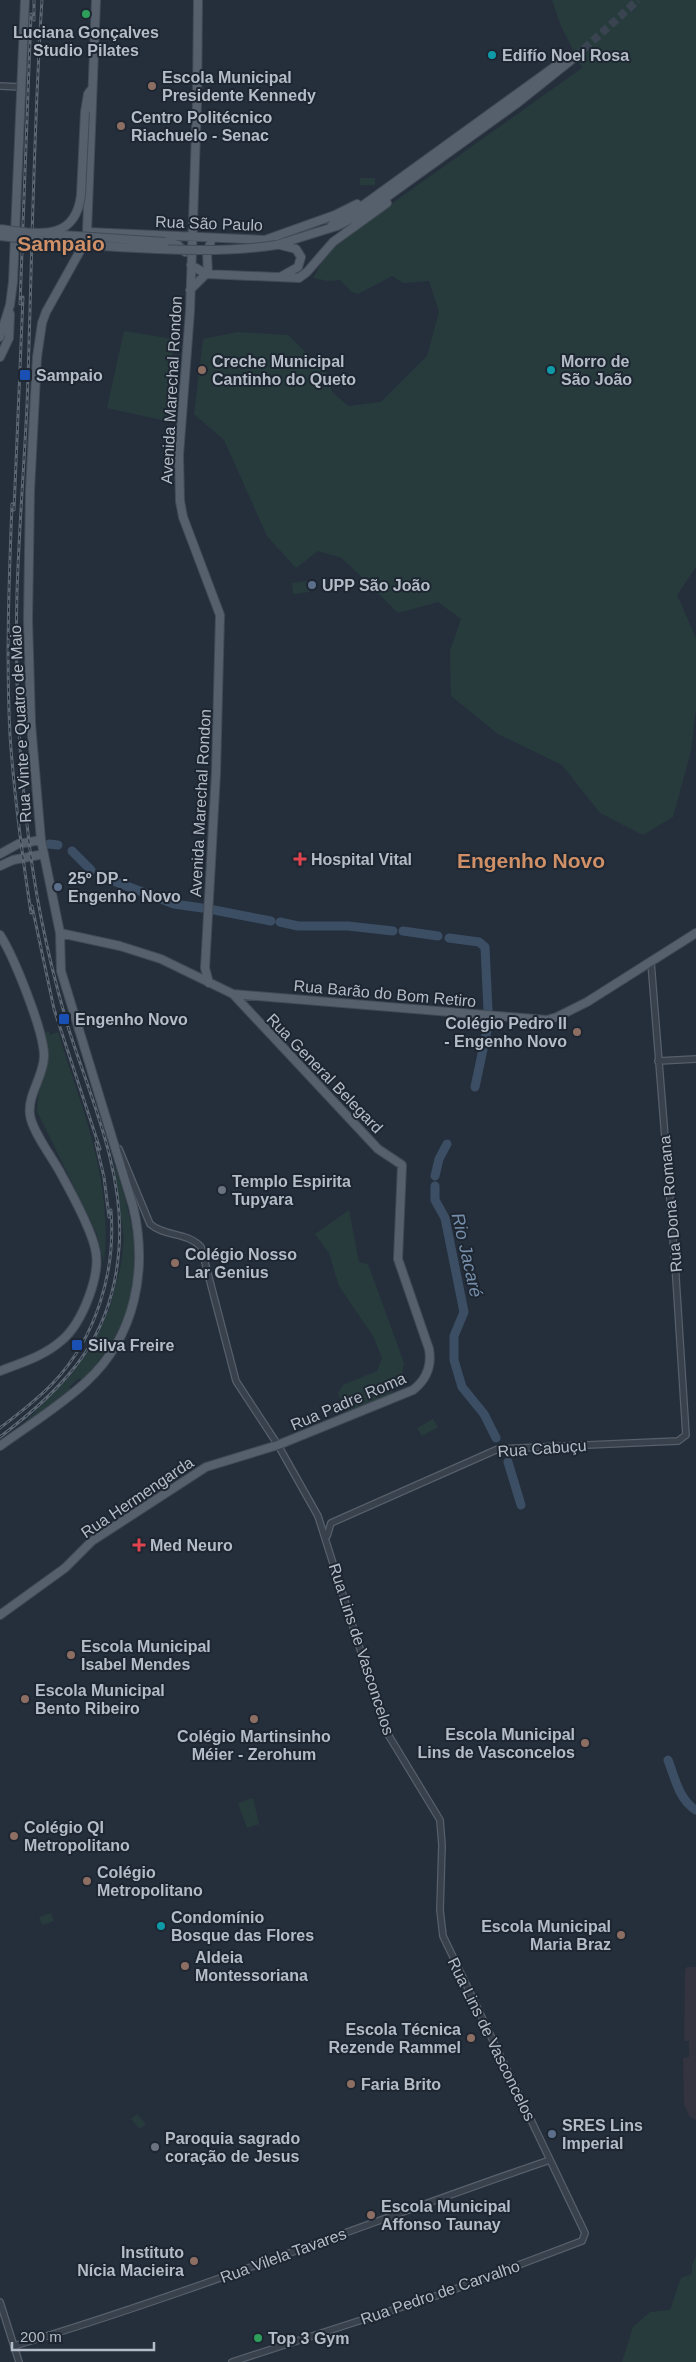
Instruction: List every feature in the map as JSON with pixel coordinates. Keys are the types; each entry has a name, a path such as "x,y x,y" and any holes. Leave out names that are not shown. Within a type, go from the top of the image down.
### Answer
{"main road":[{"path":"0,357 9,338 25,0"},
{"name":"Rua Vinte e Quatro de Maio","path":"0,1446 92,1376 117,1343 134,1304 139,1278 139,1238 132,1206 61,971 60,933 41,840 31,724 28,620 31,481 37,357 46,312 79,252 87,232 96,0"},
{"name":"Avenida Marechal Rondon","path":"198,0 197,102 190,290 179,450 180,501 185,523 220,615 216,773 205,968 209,983"},
{"path":"0,236 84,246 200,251 239,250 277,244 320,232 354,219 400,188 516,104 574,55 381,192 320,232"},
{"path":"47,234 68,224 79,208 85,112 88,94 92,89"},
{"path":"0,229 165,242 182,248 191,264 207,274 293,279 303,276 333,242 380,208 400,188"},
{"name":"Rua São Paulo","path":"87,232 250,241 274,238 335,215 381,192"},
{"path":"190,290 207,274 207,253 212,238"},
{"path":"275,278 293,272 301,263 299,252 296,249 277,244"},
{"path":"0,337 11,302"},
{"path":"0,854 18,844 41,840"},
{"path":"0,866 13,860 44,854"},
{"name":"Rua Barão do Bom Retiro","path":"60,933 120,946 161,959 232,994 547,1020 572,1010 696,934"},
{"path":"0,935 12,955 38,1029 44,1056 29,1113 94,1244 95,1272 87,1300 66,1336 39,1355 0,1371"},
{"name":"Rua General Belegard","path":"232,994 378,1149 402,1165 398,1259 429,1349"},
{"name":"Rua Padre Roma","path":"278,1445 413,1390 424,1379 429,1369 429,1349"},
{"name":"Rua Hermengarda","path":"0,1615 59,1573 92,1541 206,1467 278,1445"}],"street":[{"path":"0,86 22,87"},
{"name":"Rua Dona Romana","path":"651,962 687,1430 685,1438 678,1441"},
{"path":"658,1061 696,1059"},
{"name":"Rua Lins de Vasconcelos","path":"107,1121 150,1224 161,1231 191,1239 201,1247 236,1381 278,1445 318,1516 386,1731 440,1820 442,1845 440,1910 443,1936 585,2233"},
{"name":"Rua Cabuçu","path":"331,1523 498,1449 678,1441"},
{"path":"318,1516 325,1522 331,1523 326,1538"},
{"name":"Rua Vilela Tavares","path":"14,2346 223,2277 401,2211 550,2160"},
{"name":"Rua Pedro de Carvalho","path":"232,2362 442,2294 582,2241 585,2233"},
{"path":"0,2302 19,2362"}],"shaded area":[{"path":"687,1967 696,1967 696,2120 690,2117 684,2105 683,2058 689,2057 689,2041 684,2041 685,1970"}],"green space":[{"path":"552,0 696,0 696,567 677,595 696,638 696,708 691,751 673,817 643,835 600,813 562,765 498,734 451,696 450,651 461,619 438,602 398,613 342,558 318,551 296,568 267,536 224,440 194,414 203,339 238,332 288,335 327,373 332,392 348,406 381,402 427,356 439,312 429,281 403,283 392,276 358,294 352,292 340,280 328,281 313,278 331,247 582,68 561,26"},
{"path":"360,178 375,178 375,185 360,185"},
{"path":"124,331 173,339 171,422 107,408"},
{"path":"307,581 309,592 293,594 292,583"},
{"path":"49,1031 50,1035 58,1032 85,1117 100,1174 106,1232 104,1263 97,1234 37,1111 39,1092 49,1057 44,1033"},
{"path":"113,1159 131,1221 135,1249 135,1275 130,1300 121,1326 105,1352 83,1380 79,1378 69,1387 71,1389 21,1426 73,1373 88,1352 109,1310 121,1265 124,1239"},
{"path":"349,1210 359,1262 368,1264 404,1363 402,1375 393,1391 378,1401 350,1412 346,1411 338,1393 343,1385 377,1371 382,1358 373,1336 339,1286 329,1253 315,1234"},
{"path":"433,1419 438,1427 422,1436 417,1428"},
{"path":"253,1798 259,1824 247,1828 238,1803"},
{"path":"51,1913 54,1921 42,1925 39,1917"},
{"path":"137,2114 146,2124 140,2129 131,2119"},
{"path":"696,2256 696,2362 622,2362 633,2327 650,2312 670,2310 681,2278 692,2274 692,2265"}],"waterway":[{"name":"Rio Jacaré","path":"49,844 58,845"},
{"name":"Rio Jacaré","path":"72,851 91,870"},
{"name":"Rio Jacaré","path":"116,882 174,904 202,908"},
{"name":"Rio Jacaré","path":"214,910 271,921"},
{"name":"Rio Jacaré","path":"280,922 298,926 348,926 393,931"},
{"name":"Rio Jacaré","path":"403,931 438,936"},
{"name":"Rio Jacaré","path":"449,938 479,942 485,947 488,1010"},
{"name":"Rio Jacaré","path":"475,1087 489,1021"},
{"name":"Rio Jacaré","path":"435,1176 439,1159 447,1144"},
{"name":"Rio Jacaré","path":"435,1186 435,1200 445,1218 464,1312 454,1336 454,1360 462,1387 484,1414 496,1438"},
{"name":"Rio Jacaré","path":"508,1462 521,1505"},
{"name":"Rio Jacaré","path":"668,1760 682,1795 690,1806 696,1810"}],"tunnel":[{"path":"575,57 638,0"}],"railway":[{"path":"34,0 34,20"},
{"path":"0,1437 46,1398 66,1378 83,1356 97,1333 107,1308 115,1280 119,1248 117,1192 112,1164 69,1030 43,928 30,850 19,737 16,650 17,592 27,405 42,0"},
{"path":"20,304 31,14"},
{"path":"14,510 23,297"},
{"path":"12,504 8,648 10,735 31,913"},
{"path":"32,906 54,1009 100,1149"},
{"path":"96,1143 104,1177 109,1217"},
{"path":"0,1428 53,1383 81,1346 92,1325 100,1303 110,1257 111,1210"}],"place":[{"name":"Luciana Gonçalves Studio Pilates","path":"86,14"},
{"name":"Edifío Noel Rosa","path":"492,55"},
{"name":"Escola Municipal Presidente Kennedy","path":"152,86"},
{"name":"Centro Politécnico Riachuelo - Senac","path":"121,126"},
{"name":"Creche Municipal Cantinho do Queto","path":"202,370"},
{"name":"Morro de São João","path":"551,370"},
{"name":"Sampaio","path":"25,375"},
{"name":"UPP São João","path":"312,585"},
{"name":"Hospital Vital","path":"300,859"},
{"name":"25º DP - Engenho Novo","path":"58,887"},
{"name":"Engenho Novo","path":"64,1019"},
{"name":"Colégio Pedro II - Engenho Novo","path":"577,1032"},
{"name":"Templo Espirita Tupyara","path":"222,1190"},
{"name":"Colégio Nosso Lar Genius","path":"175,1263"},
{"name":"Silva Freire","path":"77,1345"},
{"name":"Med Neuro","path":"139,1545"},
{"name":"Escola Municipal Isabel Mendes","path":"71,1655"},
{"name":"Escola Municipal Bento Ribeiro","path":"25,1699"},
{"name":"Colégio Martinsinho Méier - Zerohum","path":"254,1719"},
{"name":"Escola Municipal Lins de Vasconcelos","path":"585,1743"},
{"name":"Colégio QI Metropolitano","path":"14,1836"},
{"name":"Colégio Metropolitano","path":"87,1881"},
{"name":"Condomínio Bosque das Flores","path":"161,1926"},
{"name":"Escola Municipal Maria Braz","path":"621,1935"},
{"name":"Aldeia Montessoriana","path":"185,1966"},
{"name":"Escola Técnica Rezende Rammel","path":"471,2038"},
{"name":"Faria Brito","path":"351,2084"},
{"name":"SRES Lins Imperial","path":"552,2134"},
{"name":"Paroquia sagrado coração de Jesus","path":"155,2147"},
{"name":"Escola Municipal Affonso Taunay","path":"371,2215"},
{"name":"Instituto Nícia Macieira","path":"194,2261"},
{"name":"Top 3 Gym","path":"258,2338"}],"district":[{"name":"Sampaio","path":"61,244"},
{"name":"Engenho Novo","path":"531,861"}]}
